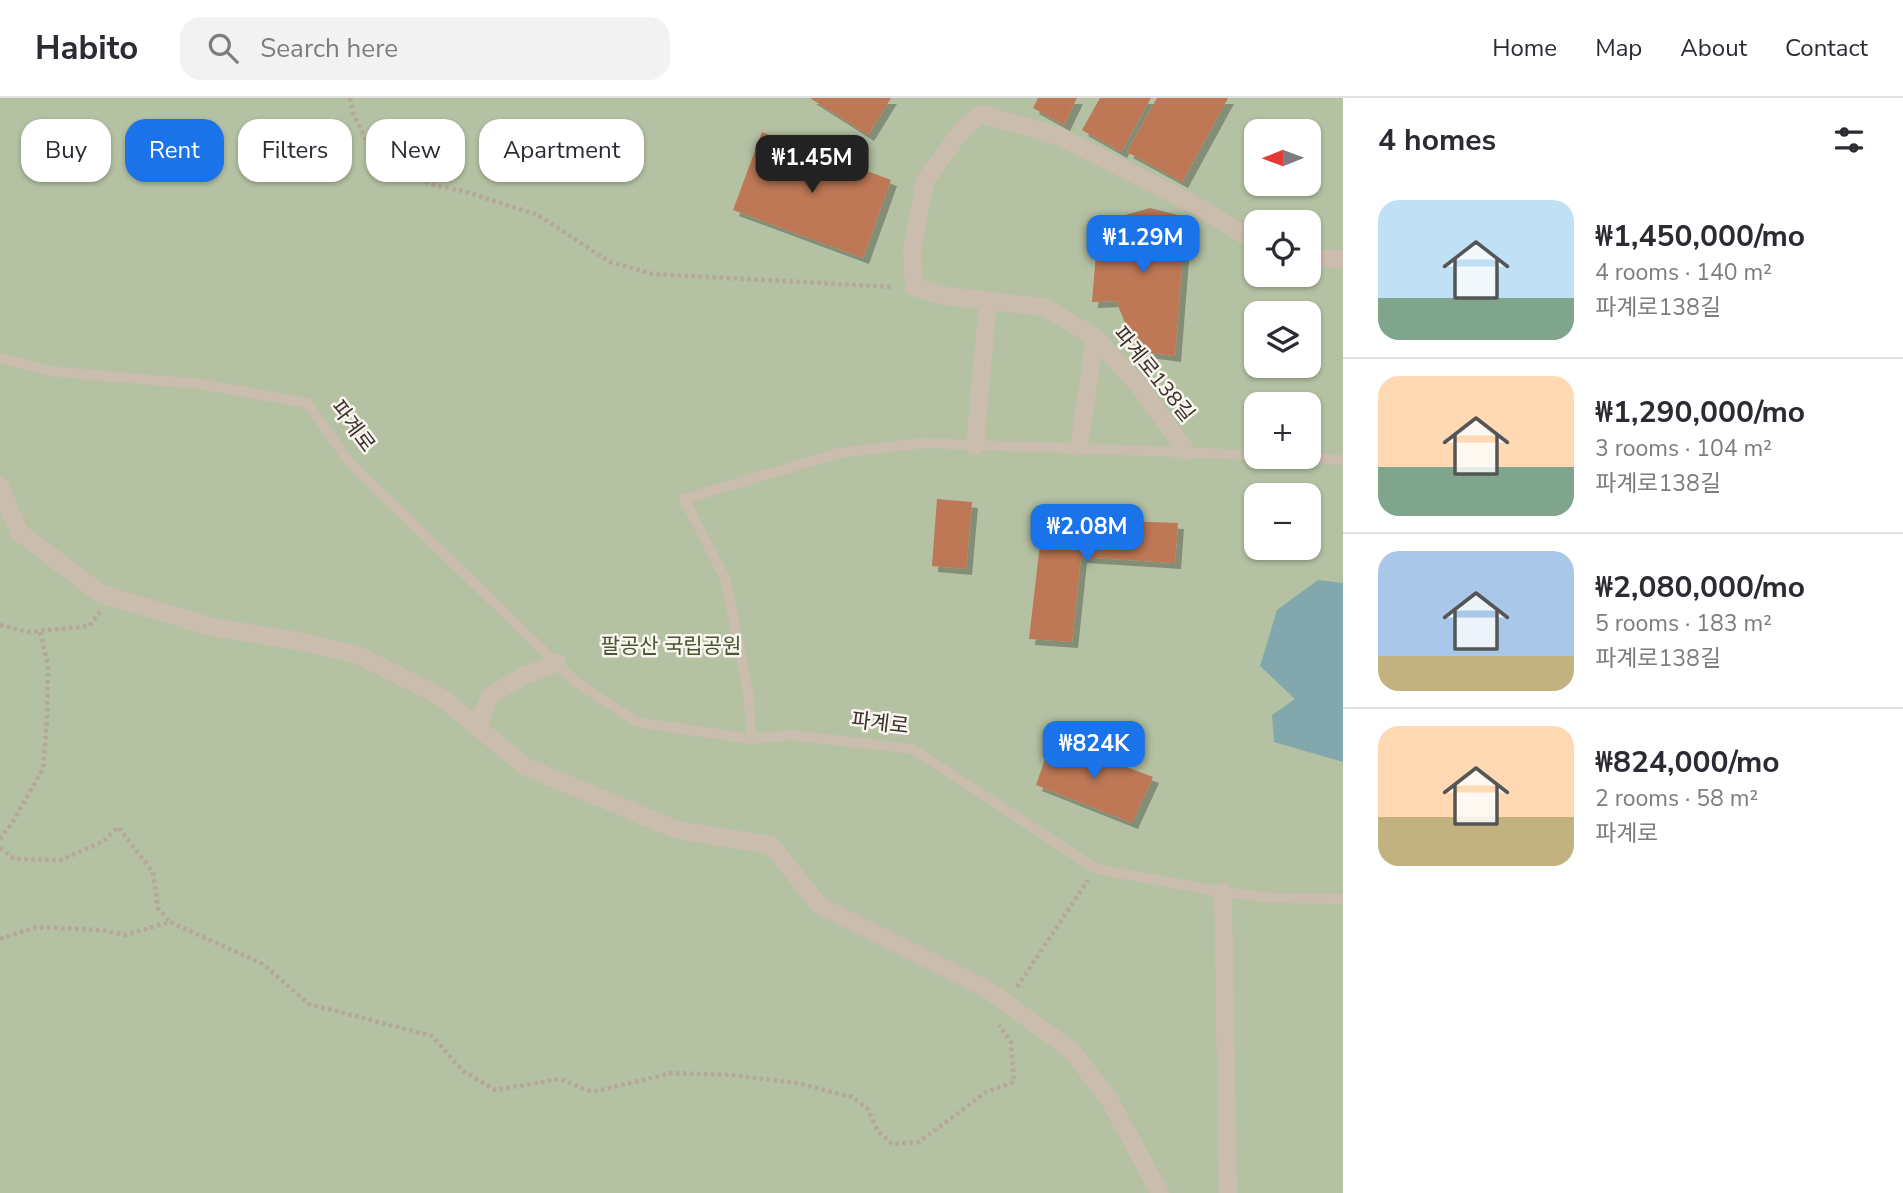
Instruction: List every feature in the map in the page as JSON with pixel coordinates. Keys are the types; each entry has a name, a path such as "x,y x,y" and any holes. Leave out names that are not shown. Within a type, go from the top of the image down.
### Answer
{"street":[{"path":"914,287 912,250 925,181 962,130 981,114 1058,136 1196,206 1244,236"},
{"path":"1321,258 1343,259"},
{"name":"파계로138길","path":"914,287 946,296 1044,307 1095,337 1139,386 1186,451"},
{"path":"975,446 988,301"},
{"path":"1079,447 1095,337"},
{"path":"0,486 19,532 101,594 212,627 356,654 441,697 526,767 677,830 771,845 819,905 987,989 1072,1051 1109,1099 1160,1193"},
{"path":"477,727 490,696 523,676 557,663"},
{"path":"1223,892 1228,1193"}],"lane":[{"name":"파계로","path":"0,358 49,371 200,384 307,403 351,464 576,682 637,722 751,739 790,735 913,749 1096,869 1223,892 1274,898 1343,900"},
{"name":"파계로138길","path":"751,739 749,698 726,580 684,499 839,453 923,443 1186,451"},
{"path":"1186,451 1244,454"},
{"path":"1321,459 1343,460"}],"path":[{"path":"350,98 353,113 368,144 384,160 432,186 463,191 538,215 610,262 653,274 807,284 914,287"},
{"path":"0,625 28,632 89,626 112,597"},
{"path":"0,839 43,769 48,665 40,631"},
{"path":"0,848 14,859 61,860 104,841 118,827 153,872 158,908 170,922 263,964 309,1004 432,1036 463,1071 495,1090 560,1079 592,1092 672,1073 731,1075 796,1083 852,1097 867,1108 877,1131 892,1144 919,1142 986,1092 1014,1082 1011,1042 998,1024 1007,1003 1096,869"},
{"path":"0,939 36,927 102,930 125,935 170,922"}],"green space":[{"name":"팔공산 국립공원","path":"0,98 1343,98 1343,1193 0,1193"}],"water":[{"path":"1318,580 1343,583 1343,762 1274,742 1272,715 1295,699 1260,666 1277,610"}],"building":[{"path":"810,98 891,98 868,135"},
{"path":"1038,98 1077,98 1064,125 1033,108"},
{"path":"1100,98 1151,98 1121,152 1082,130"},
{"path":"1157,98 1228,98 1182,182 1127,152"},
{"path":"762,132 891,180 863,258 733,210"},
{"path":"1150,208 1186,217 1175,356 1137,351 1116,301 1092,302 1097,241 1111,219"},
{"path":"937,499 972,502 966,569 932,566"},
{"path":"1043,518 1178,523 1175,563 1081,557 1072,642 1029,639"},
{"path":"1052,739 1153,777 1132,823 1036,785"}]}
